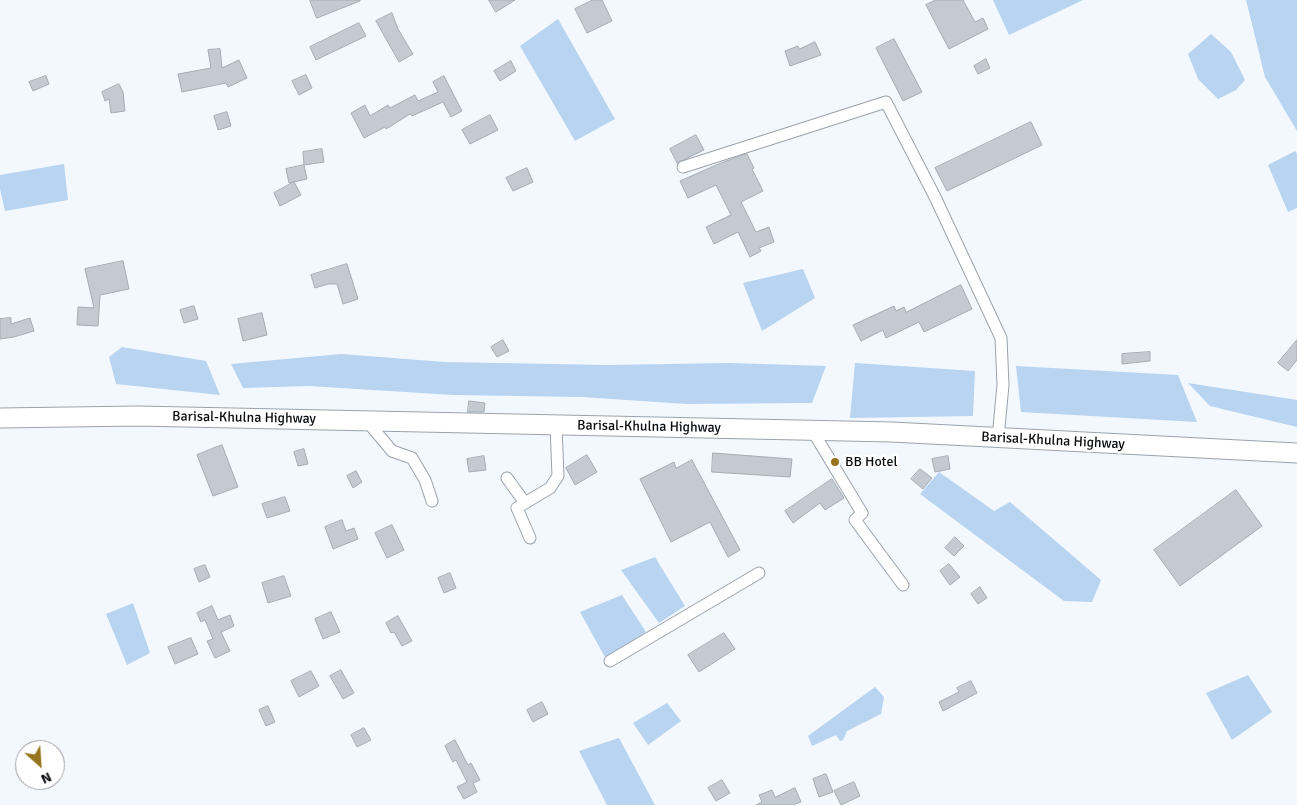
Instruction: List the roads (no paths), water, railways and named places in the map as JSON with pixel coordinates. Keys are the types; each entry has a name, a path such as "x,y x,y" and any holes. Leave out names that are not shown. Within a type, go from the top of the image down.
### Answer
{"highway":[{"name":"Barisal-Khulna Highway","path":"0,418 138,416 892,432 1297,453"}],"street":[{"path":"683,167 886,102 935,197 1001,338 1002,385 998,438"},
{"path":"366,420 392,452 412,458 425,480 432,501"},
{"path":"530,538 517,508 550,488 558,476 556,425"},
{"path":"812,430 862,513 855,520 903,585"},
{"path":"507,478 525,503"},
{"path":"610,661 759,572"}],"water":[{"path":"993,0 1083,0 1009,35"},
{"path":"1246,0 1297,0 1297,131 1265,77"},
{"path":"558,19 615,119 575,141 520,46"},
{"path":"1211,34 1231,52 1245,80 1236,90 1218,99 1198,79 1188,54"},
{"path":"1295,151 1297,154 1297,208 1288,212 1268,165"},
{"path":"64,164 68,200 5,211 0,189 0,175"},
{"path":"803,269 815,298 762,331 743,283"},
{"path":"122,347 206,361 220,395 116,384 109,357"},
{"path":"341,354 445,362 607,365 729,363 826,366 812,403 687,404 582,397 453,395 309,386 243,388 231,364"},
{"path":"855,363 975,371 973,416 850,418"},
{"path":"1016,366 1178,375 1197,422 1021,412"},
{"path":"1188,383 1297,400 1297,427 1210,406"},
{"path":"939,472 994,511 1010,502 1101,580 1092,602 1064,601 920,494"},
{"path":"655,557 685,606 659,623 621,570"},
{"path":"622,595 646,632 606,659 580,612"},
{"path":"133,603 150,653 127,665 106,614"},
{"path":"1248,675 1272,712 1232,740 1206,693"},
{"path":"875,687 884,697 881,714 847,731 843,740 840,741 836,735 812,746 808,736"},
{"path":"667,703 681,721 648,745 633,723"},
{"path":"619,738 655,805 607,805 579,751"}],"place":[{"name":"BB Hotel","path":"835,462"}]}
